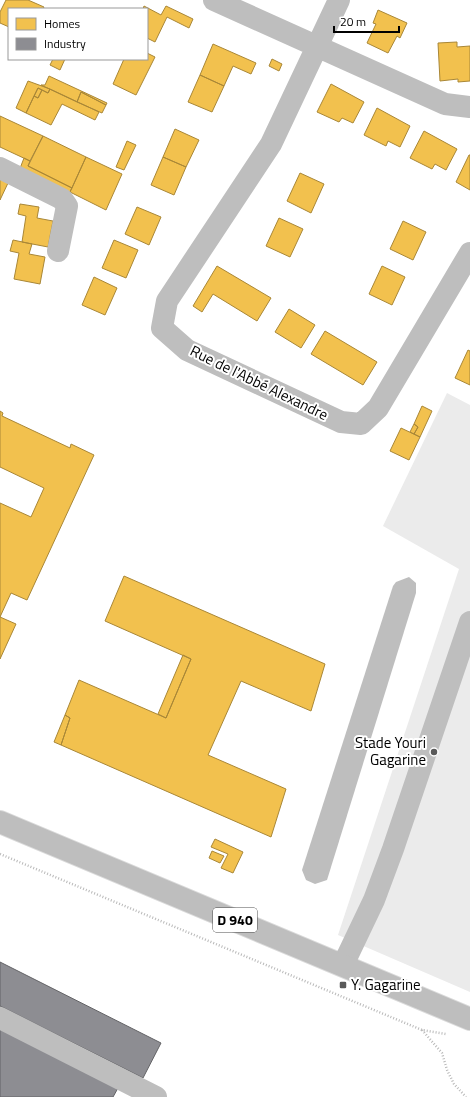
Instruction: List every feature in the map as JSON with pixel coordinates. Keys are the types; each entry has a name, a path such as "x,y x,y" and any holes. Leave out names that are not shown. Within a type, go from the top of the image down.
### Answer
{"street":[{"path":"214,0 445,104 470,107"},
{"path":"317,47 339,0"},
{"name":"Rue de l'Abbé Alexandre","path":"317,47 271,144 167,301 162,328 187,350 341,422 361,424 378,408 470,253"},
{"path":"0,168 62,199 67,206 58,251"},
{"path":"343,965 380,885 470,622"},
{"name":"D 940","path":"0,822 470,1019"},
{"path":"0,1018 152,1096"}],"path":[{"path":"0,854 422,1030 447,1034"},
{"path":"422,1030 442,1053 447,1070 454,1084 466,1097"}],"shaded area":[{"name":"Stade Youri Gagarine","path":"447,393 470,405 470,992 338,935 459,569 383,526"},
{"path":"409,577 416,583 416,593 327,880 315,884 306,880 302,870 393,586 396,582"}],"building: Homes":[{"path":"6,0 28,0 44,7 8,8 8,27 0,23 0,12"},
{"path":"166,6 193,19 189,28 167,17 155,42 148,38 148,8 161,15"},
{"path":"378,10 407,23 400,38 397,36 388,53 367,43 376,24 373,23"},
{"path":"457,42 457,47 470,46 470,81 458,82 458,79 440,81 438,43"},
{"path":"213,44 256,63 251,74 233,66 224,86 200,75"},
{"path":"148,54 155,57 136,95 113,84 124,60 148,60"},
{"path":"272,59 282,64 279,71 269,66"},
{"path":"52,60 65,60 60,70 50,65"},
{"path":"200,75 224,86 212,112 188,102"},
{"path":"49,76 107,103 106,105 81,92 77,102 41,85 45,85"},
{"path":"28,81 50,89 48,93 38,88 26,113 16,108"},
{"path":"331,84 364,102 353,123 342,118 339,122 317,112"},
{"path":"38,88 42,90 38,98 34,96"},
{"path":"50,89 99,112 95,120 62,104 51,125 26,113 34,96 38,98 42,90 48,93"},
{"path":"81,92 106,105 102,113 77,102"},
{"path":"377,108 410,126 400,147 388,141 386,146 364,135"},
{"path":"0,116 43,136 30,161 0,147"},
{"path":"175,129 199,140 186,167 163,157"},
{"path":"424,131 457,149 446,170 435,164 432,169 410,158"},
{"path":"43,136 86,157 72,188 28,166"},
{"path":"127,141 136,145 124,170 116,167"},
{"path":"470,155 470,190 456,182"},
{"path":"86,157 122,174 106,210 70,192"},
{"path":"163,157 186,167 174,195 151,185"},
{"path":"24,158 30,161 28,166 72,188 68,195 19,171"},
{"path":"300,173 324,184 311,213 287,201"},
{"path":"0,179 8,183 0,200"},
{"path":"20,204 39,207 37,218 53,221 48,247 22,242 26,216 18,214"},
{"path":"137,207 161,217 149,245 125,234"},
{"path":"279,218 303,229 290,257 266,246"},
{"path":"403,221 426,232 413,260 390,249"},
{"path":"13,240 32,244 29,254 45,257 40,284 14,279 19,253 10,251"},
{"path":"114,240 138,250 126,278 102,268"},
{"path":"217,266 271,298 257,321 213,294 202,312 193,306"},
{"path":"382,266 405,277 392,305 369,294"},
{"path":"94,277 117,288 105,315 82,305"},
{"path":"289,309 315,325 301,348 275,332"},
{"path":"325,331 377,362 363,385 311,354"},
{"path":"468,350 470,351 470,385 455,378"},
{"path":"422,406 432,411 420,437 414,434 418,427 414,424"},
{"path":"0,411 3,413 2,416 70,448 71,444 94,455 27,600 11,593 0,617 0,503 31,517 44,488 0,467"},
{"path":"414,424 418,427 414,434 410,432"},
{"path":"401,428 420,437 409,460 390,451"},
{"path":"124,576 325,664 311,711 241,681 208,755 286,789 271,837 61,745 70,718 65,715 79,680 166,718 191,659 105,621"},
{"path":"0,617 16,624 0,659"},
{"path":"183,655 191,659 166,718 158,714"},
{"path":"65,715 70,718 61,745 54,742"},
{"path":"215,839 243,852 233,873 221,868 228,854 211,847"},
{"path":"212,851 224,856 220,863 209,858"}],"building: Industry":[{"path":"0,962 161,1043 143,1078 0,1006"},
{"path":"0,1027 118,1088 113,1097 0,1097"}],"place":[{"name":"Stade Youri Gagarine","path":"434,752"},
{"name":"Y. Gagarine","path":"343,985"}]}
